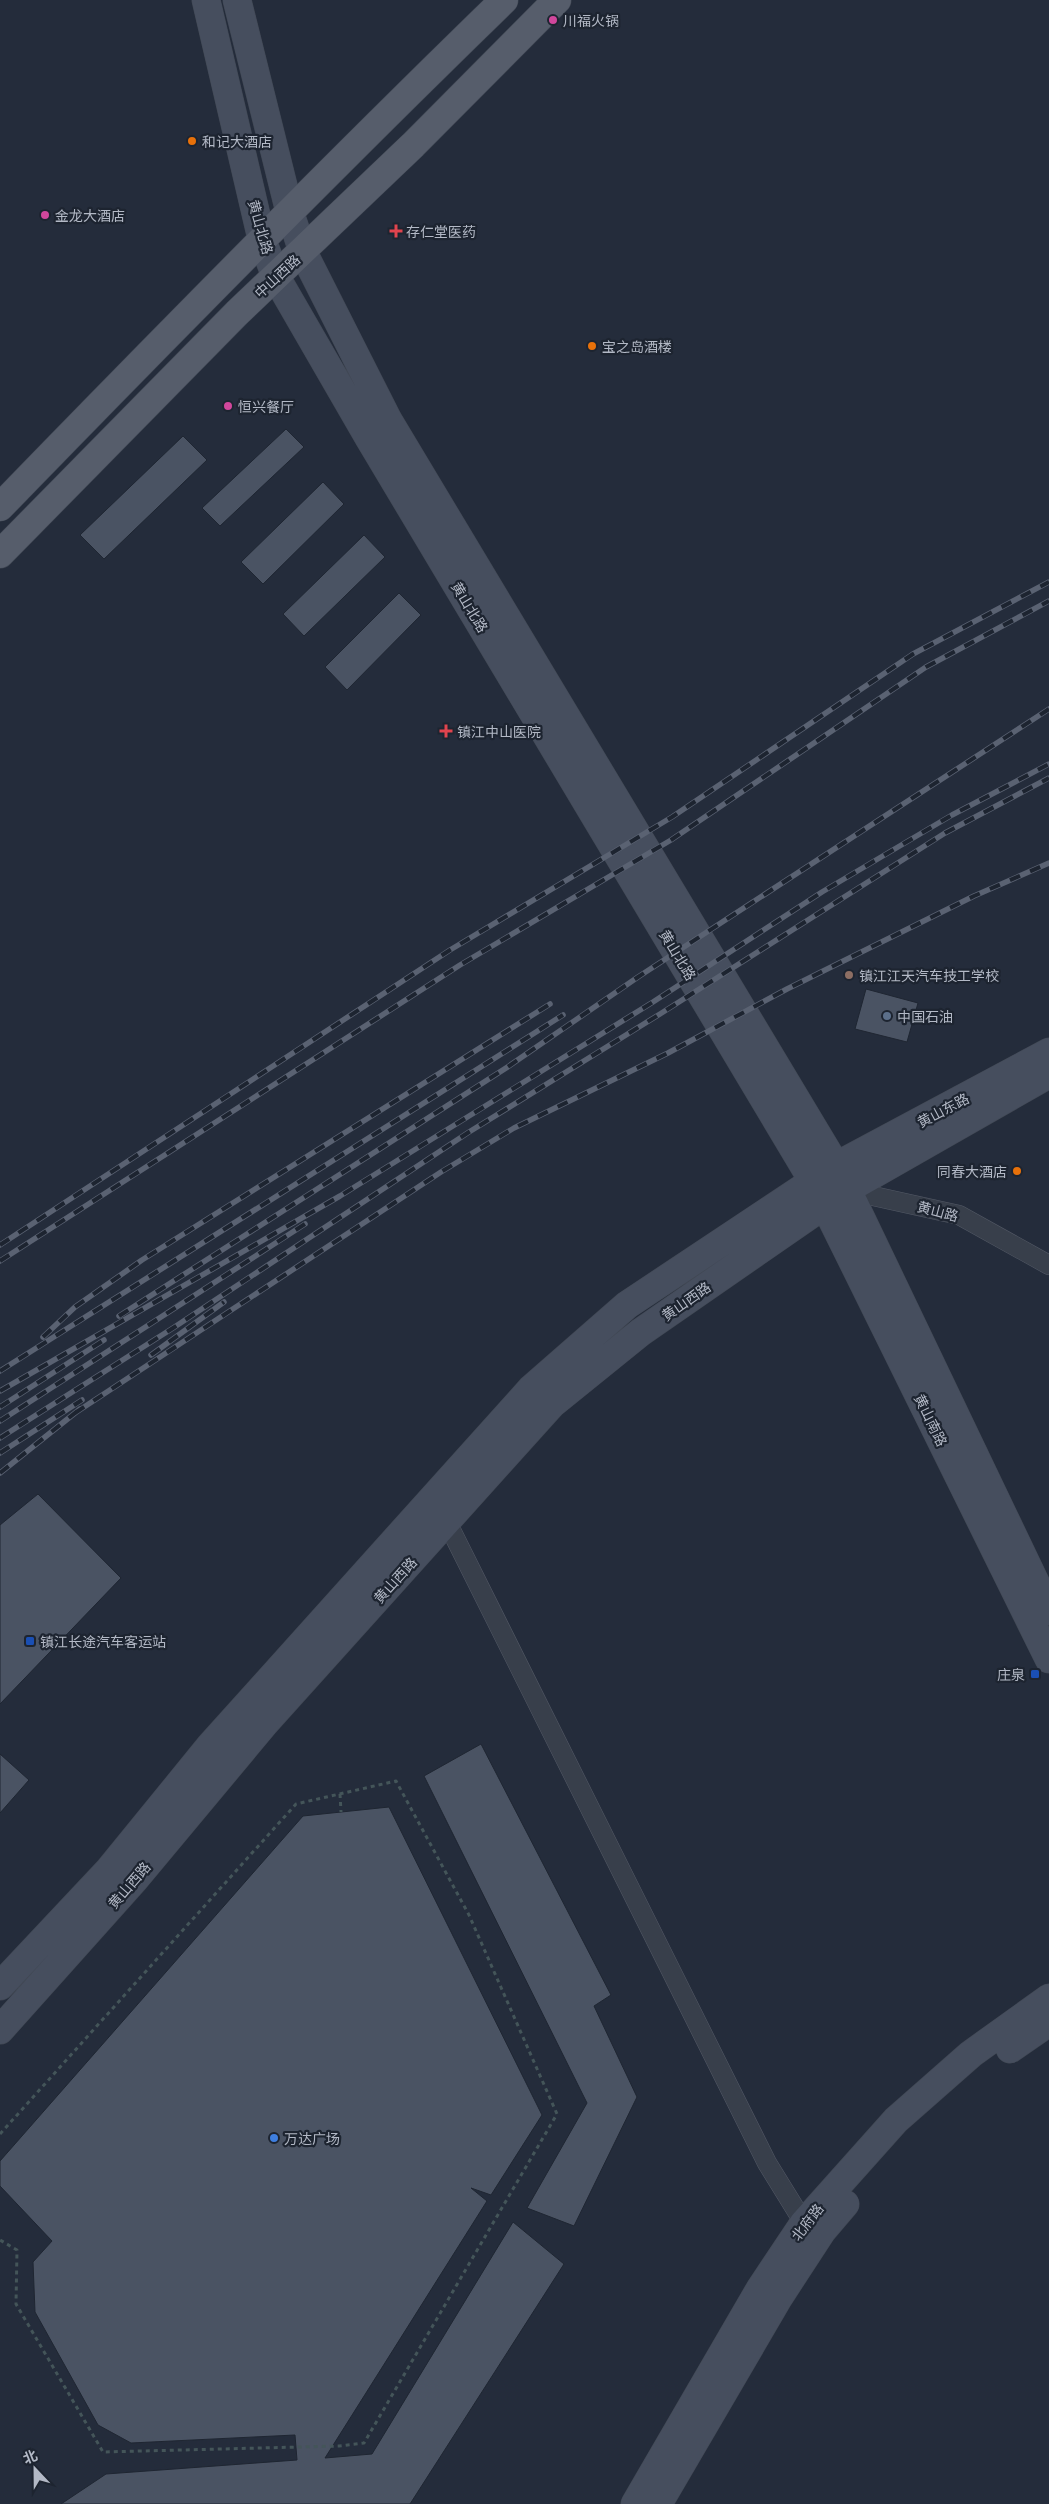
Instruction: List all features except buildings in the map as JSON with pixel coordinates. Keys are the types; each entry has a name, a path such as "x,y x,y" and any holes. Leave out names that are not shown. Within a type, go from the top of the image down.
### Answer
{"main road":[{"name":"黄山北路","path":"206,0 262,240 276,277 369,438 830,1186"},
{"name":"黄山北路","path":"237,0 290,213 303,252 388,420 830,1186"},
{"path":"0,507 219,281 504,0"},
{"name":"中山西路","path":"0,554 237,313 303,252 557,0"},
{"name":"黄山东路","path":"830,1186 1049,1052"},
{"name":"黄山东路","path":"830,1186 1049,1074"},
{"name":"黄山西路","path":"0,2030 135,1879 265,1723 552,1404 641,1332 830,1186"},
{"name":"黄山西路","path":"0,1986 109,1870 210,1746 531,1389 627,1305 830,1186"},
{"name":"黄山南路","path":"830,1186 1049,1611"},
{"name":"黄山南路","path":"830,1186 1049,1659"},
{"name":"北府路","path":"635,2504 760,2289 813,2227 896,2120 971,2054 1049,1998"},
{"name":"北府路","path":"658,2504 779,2297 813,2227 903,2136 979,2070 1049,2022"}],"street":[{"name":"黄山路","path":"830,1186 959,1215 1049,1265"},
{"path":"447,1522 767,2163 813,2227"}],"path":[{"path":"0,2134 296,1804 396,1781 470,1915 557,2114 364,2443 339,2446 103,2452 16,2304 17,2250 0,2240"},
{"path":"340,1794 341,1812"}],"railway":[{"path":"0,1245 450,950 672,817 913,654 1049,582"},
{"path":"0,1261 460,965 671,840 926,667 1049,601"},
{"path":"119,1316 509,1066 638,977 1049,709"},
{"path":"0,1391 340,1196 653,1002 822,892 952,815 1049,764"},
{"path":"0,1438 173,1328 469,1132 660,1014 945,833 1049,778"},
{"path":"75,1413 441,1172 514,1128 668,1053 787,989 974,896 1049,863"},
{"path":"43,1337 75,1307 142,1260 550,1004"},
{"path":"0,1371 563,1015"},
{"path":"0,1421 305,1224"},
{"path":"151,1355 224,1302"},
{"path":"0,1407 104,1340"},
{"path":"0,1453 82,1400"},
{"path":"0,1473 80,1409"}],"place":[{"name":"川福火锅","path":"553,20"},
{"name":"和记大酒店","path":"192,141"},
{"name":"金龙大酒店","path":"45,215"},
{"name":"存仁堂医药","path":"396,231"},
{"name":"宝之岛酒楼","path":"592,346"},
{"name":"恒兴餐厅","path":"228,406"},
{"name":"镇江中山医院","path":"446,731"},
{"name":"镇江江天汽车技工学校","path":"849,975"},
{"name":"中国石油","path":"887,1016"},
{"name":"同春大酒店","path":"1017,1171"},
{"name":"镇江长途汽车客运站","path":"30,1641"},
{"name":"庄泉","path":"1035,1674"},
{"name":"万达广场","path":"274,2138"}]}
